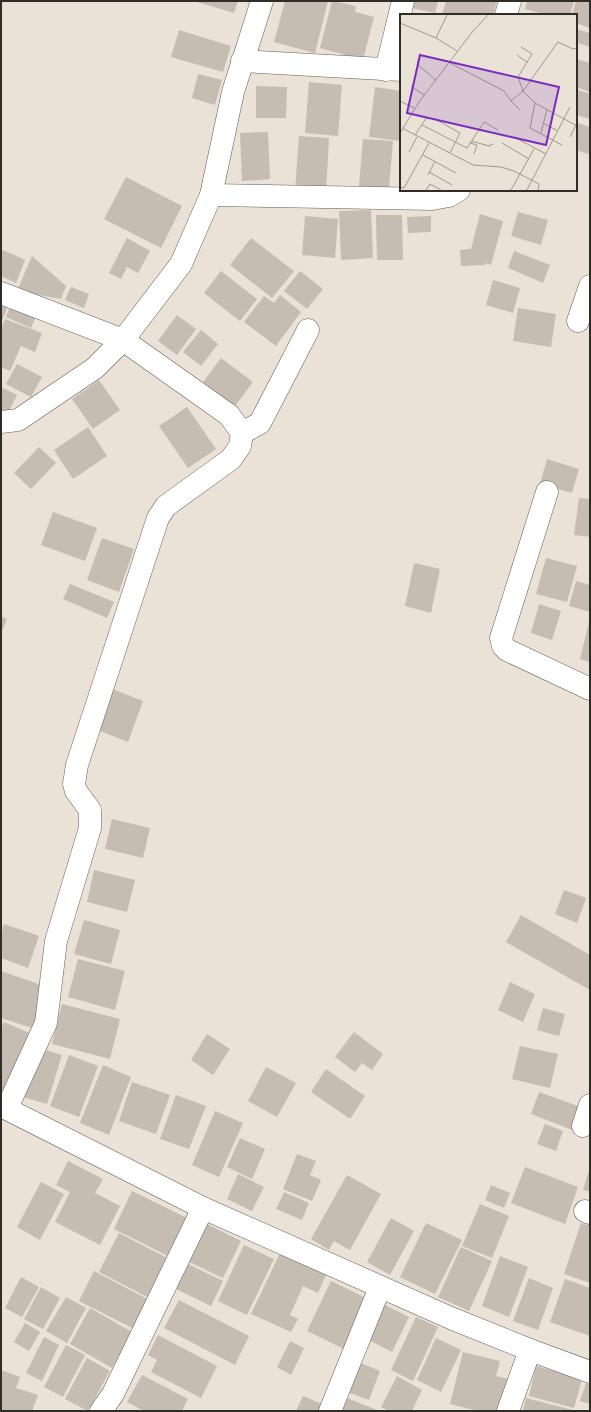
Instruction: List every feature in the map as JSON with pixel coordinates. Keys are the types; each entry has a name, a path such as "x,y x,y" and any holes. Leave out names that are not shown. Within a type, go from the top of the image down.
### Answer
{"street":[{"path":"1,422 18,420 95,368 123,340 180,264 211,195 233,92 262,1"},
{"path":"401,14 403,1"},
{"path":"506,14 510,1"},
{"path":"242,62 393,70 400,22"},
{"path":"211,195 432,199 449,196 456,191"},
{"path":"578,321 590,286"},
{"path":"1,293 123,340 229,415 242,433 240,446 231,459 166,506 158,518 74,777 76,791 90,810 90,828 56,941 46,1023 4,1107 203,1208 453,1319 590,1372"},
{"path":"242,433 260,422 308,330"},
{"path":"547,492 501,638 502,643 507,650 590,689"},
{"path":"583,1126 590,1105"},
{"path":"101,1411 113,1394 203,1208"},
{"path":"330,1411 380,1287"},
{"path":"508,1411 530,1350"}],"building":[{"path":"194,1 238,1 234,13"},
{"path":"285,1 328,1 315,53 274,42"},
{"path":"332,1 356,6 355,12 374,17 363,60 320,48"},
{"path":"407,1 438,1 435,13 406,7"},
{"path":"446,1 497,1 493,14 442,14"},
{"path":"527,1 574,1 570,14 543,14 525,9"},
{"path":"576,1 590,1 590,28 577,23 577,14 572,14"},
{"path":"577,29 590,33 590,47 578,43 577,45"},
{"path":"179,30 231,46 223,72 171,57"},
{"path":"577,59 590,63 590,92 577,87"},
{"path":"198,74 222,80 215,105 192,98"},
{"path":"309,82 342,85 338,136 305,133"},
{"path":"256,86 287,87 286,118 256,118"},
{"path":"375,87 400,91 400,141 369,137"},
{"path":"577,89 590,94 590,119 577,115"},
{"path":"577,122 590,127 590,149 588,154 577,150"},
{"path":"268,132 270,179 242,181 240,133"},
{"path":"299,136 329,138 326,193 295,191"},
{"path":"363,139 393,141 389,188 359,186"},
{"path":"126,177 182,206 161,248 104,219"},
{"path":"371,210 373,258 341,260 339,211"},
{"path":"518,212 548,220 541,245 511,236"},
{"path":"480,214 503,221 491,265 485,263 485,265 461,266 460,250 471,249"},
{"path":"376,215 402,215 403,260 377,260"},
{"path":"305,216 338,219 335,258 302,255"},
{"path":"431,216 431,232 408,233 407,217"},
{"path":"127,238 150,251 138,273 127,267 121,279 109,273"},
{"path":"251,238 294,271 272,298 230,265"},
{"path":"3,250 25,260 16,283 1,276 1,255"},
{"path":"514,251 550,265 543,283 508,268"},
{"path":"32,256 66,286 61,299 17,291"},
{"path":"221,271 257,299 240,321 204,293"},
{"path":"300,271 323,289 307,309 284,291"},
{"path":"493,280 520,288 513,313 486,305"},
{"path":"71,287 89,294 84,308 65,300"},
{"path":"280,295 301,312 276,346 244,322 264,296 274,303"},
{"path":"1,296 10,300 1,324"},
{"path":"12,301 38,311 31,328 6,317"},
{"path":"518,308 556,314 551,347 513,341"},
{"path":"177,315 196,329 177,355 158,341"},
{"path":"5,319 42,333 35,352 21,346 10,371 1,367 1,330"},
{"path":"201,330 218,344 201,366 183,352"},
{"path":"221,358 253,382 235,406 203,382"},
{"path":"17,364 42,377 31,397 6,384"},
{"path":"99,380 120,410 93,429 72,399"},
{"path":"1,387 17,395 8,413 1,409"},
{"path":"187,407 216,449 188,468 159,426"},
{"path":"88,427 107,456 73,479 54,450"},
{"path":"39,447 56,463 31,489 14,473"},
{"path":"547,459 579,469 572,493 540,484"},
{"path":"579,498 590,499 590,537 574,535"},
{"path":"53,512 97,528 85,561 41,545"},
{"path":"102,538 134,549 119,592 87,580"},
{"path":"546,558 577,566 567,602 536,594"},
{"path":"414,563 440,569 431,613 405,606"},
{"path":"576,581 590,585 590,612 569,606"},
{"path":"70,584 114,602 107,618 63,599"},
{"path":"539,604 561,611 552,640 531,633"},
{"path":"1,616 7,619 1,634"},
{"path":"590,622 590,662 580,659"},
{"path":"110,688 143,701 128,742 95,729"},
{"path":"112,819 150,828 143,858 105,849"},
{"path":"94,870 135,880 127,912 87,902"},
{"path":"564,890 586,898 577,923 555,914"},
{"path":"521,915 590,955 590,990 506,942"},
{"path":"84,920 120,930 111,964 74,954"},
{"path":"4,924 39,936 28,968 1,958 1,934"},
{"path":"78,959 125,971 115,1010 68,997"},
{"path":"1,971 50,988 35,1029 1,1018"},
{"path":"510,982 535,994 523,1022 498,1010"},
{"path":"62,1004 120,1019 110,1059 52,1044"},
{"path":"543,1008 565,1014 559,1036 537,1030"},
{"path":"4,1022 34,1035 1,1097 1,1028"},
{"path":"354,1032 383,1054 372,1070 362,1063 355,1072 335,1057"},
{"path":"207,1034 230,1049 213,1075 191,1060"},
{"path":"520,1046 558,1054 550,1088 512,1079"},
{"path":"39,1048 62,1055 47,1104 23,1097"},
{"path":"69,1055 98,1066 79,1117 50,1106"},
{"path":"103,1065 131,1077 109,1135 80,1123"},
{"path":"266,1067 296,1083 277,1117 248,1101"},
{"path":"326,1069 365,1096 350,1119 311,1092"},
{"path":"132,1082 170,1095 156,1134 119,1121"},
{"path":"539,1092 583,1108 575,1131 531,1114"},
{"path":"176,1095 206,1106 189,1149 160,1139"},
{"path":"215,1111 243,1123 219,1177 192,1165"},
{"path":"545,1124 563,1131 556,1151 537,1144"},
{"path":"240,1138 265,1149 252,1179 227,1167"},
{"path":"297,1154 316,1161 310,1175 321,1180 312,1201 283,1189"},
{"path":"68,1161 103,1179 95,1193 120,1206 100,1245 55,1222 70,1192 56,1185"},
{"path":"525,1167 578,1187 565,1224 511,1203"},
{"path":"590,1167 590,1192 583,1190"},
{"path":"238,1174 264,1187 252,1211 227,1199"},
{"path":"347,1175 381,1194 350,1250 334,1241 329,1250 311,1239"},
{"path":"41,1182 64,1194 40,1240 17,1227"},
{"path":"491,1185 510,1193 504,1208 485,1200"},
{"path":"132,1191 189,1219 170,1257 114,1229"},
{"path":"284,1192 309,1203 302,1220 276,1209"},
{"path":"480,1204 509,1216 492,1258 462,1246"},
{"path":"391,1218 414,1231 390,1275 367,1262"},
{"path":"203,1222 241,1241 223,1278 185,1260"},
{"path":"426,1223 462,1240 435,1294 400,1277"},
{"path":"581,1223 590,1226 590,1283 564,1274"},
{"path":"119,1233 171,1260 151,1299 99,1272"},
{"path":"244,1245 274,1259 247,1315 218,1301"},
{"path":"461,1247 492,1261 469,1311 438,1297"},
{"path":"280,1253 326,1275 318,1293 303,1286 290,1315 298,1319 291,1332 251,1314"},
{"path":"500,1256 528,1267 509,1317 482,1306"},
{"path":"186,1263 223,1281 211,1306 174,1288"},
{"path":"94,1271 151,1301 136,1330 79,1301"},
{"path":"21,1277 39,1287 22,1317 5,1308"},
{"path":"529,1278 553,1288 538,1330 513,1321"},
{"path":"565,1279 590,1288 590,1336 550,1322"},
{"path":"331,1281 368,1299 344,1349 307,1331"},
{"path":"41,1287 60,1298 43,1329 24,1319"},
{"path":"66,1297 86,1308 67,1343 46,1331"},
{"path":"179,1300 249,1336 235,1365 164,1328"},
{"path":"379,1302 409,1317 392,1352 363,1337"},
{"path":"90,1308 132,1332 112,1368 70,1344"},
{"path":"416,1317 438,1327 413,1381 391,1370"},
{"path":"25,1323 40,1332 29,1351 14,1342"},
{"path":"158,1335 217,1366 201,1398 151,1372 157,1360 148,1355"},
{"path":"44,1337 59,1345 42,1381 26,1373"},
{"path":"436,1338 461,1350 441,1392 417,1380"},
{"path":"290,1341 304,1348 291,1375 277,1367"},
{"path":"66,1345 85,1355 63,1397 44,1387"},
{"path":"463,1352 500,1361 496,1376 509,1379 501,1411 478,1411 450,1404"},
{"path":"87,1358 110,1371 88,1411 65,1399"},
{"path":"358,1362 380,1371 369,1400 347,1392"},
{"path":"536,1366 582,1379 574,1408 529,1396"},
{"path":"1,1370 20,1377 16,1388 38,1395 32,1411 1,1411"},
{"path":"142,1375 188,1399 182,1411 144,1411 127,1402"},
{"path":"397,1376 422,1390 412,1411 389,1411 381,1407"},
{"path":"586,1383 590,1385 590,1404 580,1401"},
{"path":"303,1396 322,1404 319,1411 296,1411"},
{"path":"342,1396 377,1410 336,1411"},
{"path":"526,1398 573,1410 573,1411 523,1411"}]}
